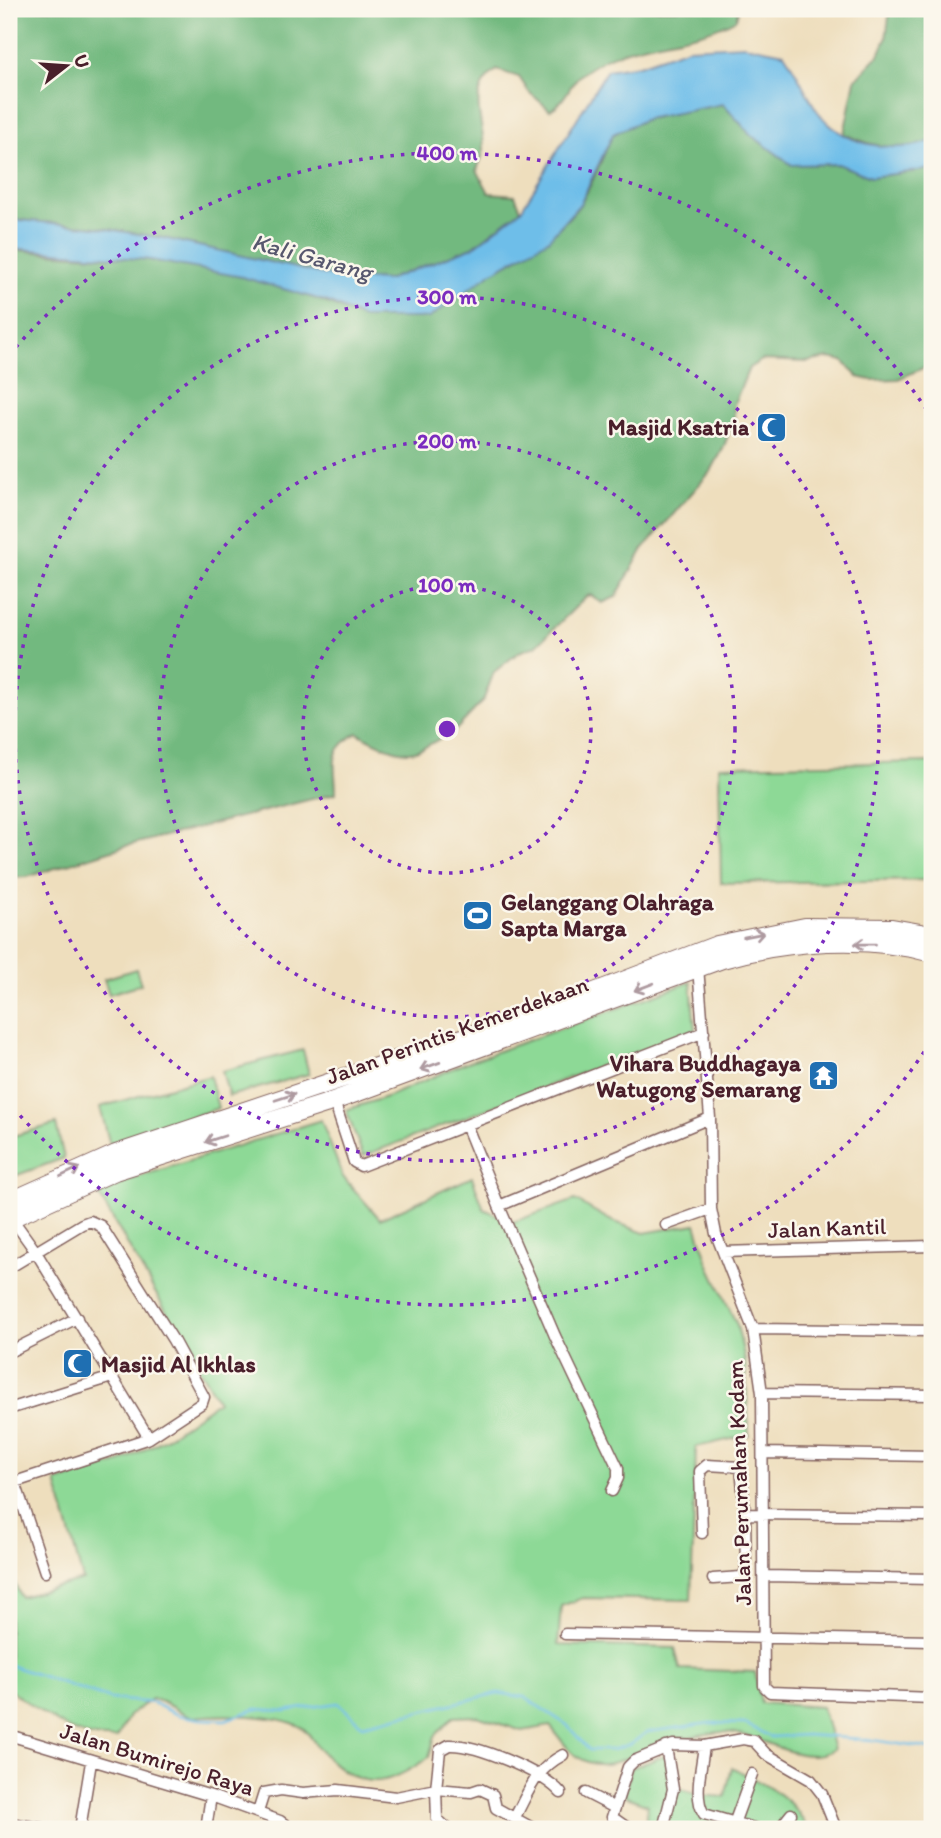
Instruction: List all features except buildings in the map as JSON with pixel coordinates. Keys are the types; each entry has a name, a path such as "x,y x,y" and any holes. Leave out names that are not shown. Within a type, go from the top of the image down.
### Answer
{"highway":[{"name":"Jalan Perintis Kemerdekaan","path":"10,1212 106,1175 334,1101 541,1018 692,953 755,935 805,927 851,926 932,935"},
{"name":"Jalan Perintis Kemerdekaan","path":"10,1212 116,1154 748,952 806,944 887,945 932,953"}],"street":[{"name":"Jalan Perumahan Kodam","path":"698,967 710,1118 711,1209 723,1252 753,1329 762,1394 765,1513 764,1686 770,1692 932,1698"},
{"path":"334,1101 354,1162 361,1167 704,1032"},
{"path":"499,1206 710,1118"},
{"path":"467,1127 544,1313 618,1468 618,1478 612,1491"},
{"path":"666,1225 711,1209"},
{"path":"10,1212 149,1438"},
{"path":"9,1268 82,1224 90,1222 101,1226 173,1340 204,1397 202,1404 149,1438 12,1483 45,1572"},
{"name":"Jalan Kantil","path":"723,1252 932,1247"},
{"path":"9,1352 77,1318"},
{"path":"753,1329 932,1331"},
{"path":"9,1409 112,1377"},
{"path":"762,1394 932,1395"},
{"path":"763,1453 932,1456"},
{"path":"702,1533 700,1471 707,1465 741,1467 746,1572 741,1577 713,1579"},
{"path":"745,1514 932,1516"},
{"path":"765,1576 932,1579"},
{"path":"565,1634 932,1640"},
{"name":"Jalan Bumirejo Raya","path":"9,1735 91,1762 211,1796 258,1812 291,1829"},
{"path":"629,1829 613,1819 628,1767 634,1760 667,1747 704,1746 743,1739 754,1741 766,1754 811,1780 822,1794 836,1829"},
{"path":"448,1829 437,1819 436,1789 440,1751 449,1745 480,1751 537,1775 561,1793"},
{"path":"704,1746 699,1799 701,1811 757,1829"},
{"path":"663,1829 673,1789 667,1747"},
{"path":"515,1817 537,1775 550,1760 563,1755"},
{"path":"80,1829 91,1762"},
{"path":"735,1821 752,1774"},
{"path":"258,1812 264,1793 270,1790 303,1793 338,1790 396,1797 436,1789 471,1792 480,1789 493,1795 496,1808 534,1829"},
{"path":"586,1793 615,1808"},
{"path":"206,1829 211,1796"},
{"path":"779,1829 791,1814"},
{"path":"9,1823 47,1829"}],"green space":[{"path":"9,9 738,11 736,19 721,26 637,47 605,59 578,77 550,110 529,92 519,77 497,70 481,87 479,97 484,149 477,170 489,193 515,195 521,210 473,247 387,280 336,277 163,238 96,227 9,219"},
{"path":"890,9 932,9 932,141 909,147 866,143 844,134 855,80 879,55 886,39"},
{"path":"723,104 751,135 792,165 838,164 871,177 932,169 932,364 898,379 871,380 858,377 843,361 829,358 807,362 762,360 749,368 734,404 734,419 723,449 711,471 643,549 616,597 602,603 591,595 587,596 536,646 519,652 494,672 483,701 451,735 420,750 408,752 385,746 357,733 341,746 337,753 334,766 336,793 125,846 27,877 9,878 9,248 43,253 132,258 203,268 285,288 362,318 479,277 533,248 557,230 578,207 592,183 613,134 646,119"},
{"path":"932,762 932,880 721,883 719,766"},
{"path":"136,969 141,984 109,994 104,979"},
{"path":"691,982 695,1030 363,1156 346,1110 389,1096 465,1063"},
{"path":"303,1050 309,1074 229,1096 222,1071"},
{"path":"210,1076 218,1108 110,1145 100,1107"},
{"path":"321,1120 343,1177 380,1219 472,1177 484,1209 513,1222 575,1200 610,1220 644,1233 696,1224 708,1263 737,1325 745,1360 749,1435 696,1447 691,1600 583,1598 561,1606 558,1645 675,1648 680,1669 755,1672 761,1703 822,1707 834,1749 807,1755 735,1733 721,1732 669,1741 622,1760 598,1764 574,1754 550,1726 522,1731 477,1716 453,1717 435,1736 429,1757 400,1775 374,1781 348,1774 321,1751 304,1729 279,1720 233,1715 194,1717 151,1699 129,1716 117,1738 100,1738 60,1724 9,1690 9,1571 21,1597 83,1580 56,1482 121,1462 165,1439 218,1401 96,1190"},
{"path":"56,1124 64,1158 9,1178 9,1137"},
{"path":"670,1754 675,1787 698,1795 725,1797 732,1767 786,1800 795,1808 807,1829 644,1829 648,1805 624,1796 631,1768"}],"water":[{"path":"744,45 784,53 816,109 839,132 869,144 885,147 932,141 932,169 871,177 838,164 792,165 751,135 723,104 646,119 613,134 580,204 548,240 491,273 429,318 362,318 328,302 242,277 150,260 9,248 9,219 96,227 163,238 336,277 387,280 473,247 521,210 607,70 639,65 688,48"}],"waterway":[{"path":"9,1665 110,1699 153,1703 178,1715 200,1719 225,1720 256,1709 284,1711 338,1703 362,1725 498,1693 524,1697 567,1725 589,1750 612,1750 631,1744 647,1732 710,1723 745,1724 771,1737 806,1735 873,1740 932,1749"}],"place":[{"name":"Masjid Ksatria","path":"772,427"},
{"name":"Gelanggang Olahraga Sapta Marga","path":"478,915"},
{"name":"Vihara Buddhagaya Watugong Semarang","path":"824,1076"},
{"name":"Masjid Al Ikhlas","path":"78,1364"}],"water label":[{"name":"Kali Garang","path":"312,257"}]}
